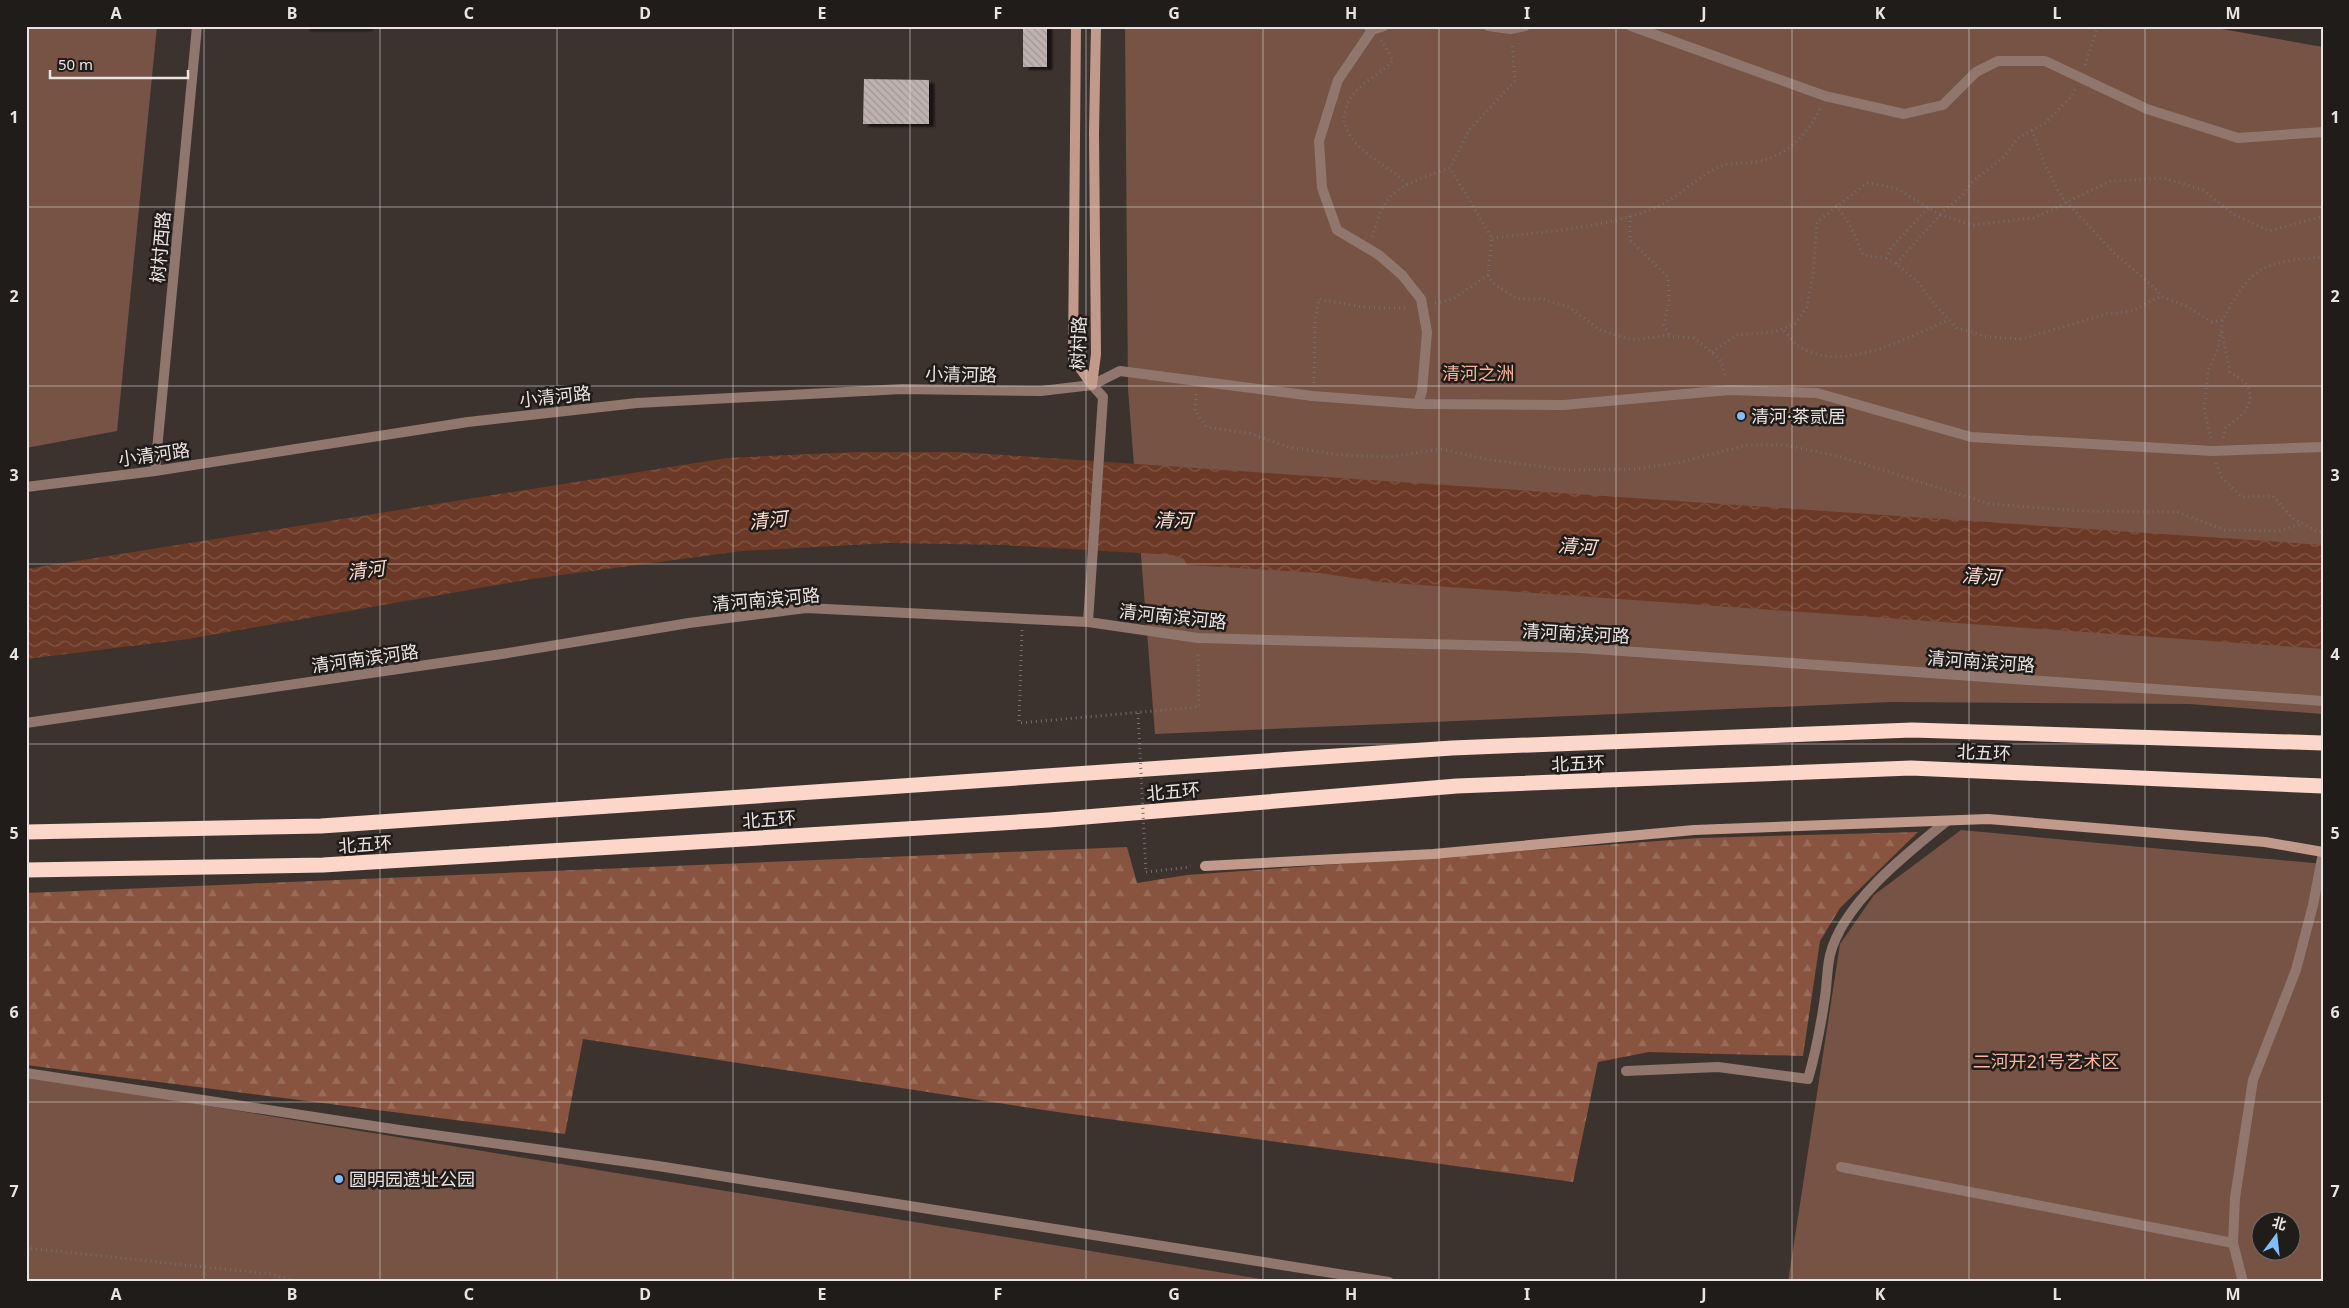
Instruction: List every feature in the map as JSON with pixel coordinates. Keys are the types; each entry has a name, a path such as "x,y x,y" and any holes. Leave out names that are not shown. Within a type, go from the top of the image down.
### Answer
{"highway":[{"name":"北五环","path":"26,832 321,826 1452,748 1912,730 2323,743"},
{"name":"北五环","path":"26,870 323,865 1049,820 1458,786 1891,769 2284,783 2323,787"}],"street":[{"name":"树村西路","path":"156,471 197,26"},
{"name":"树村路","path":"1076,26 1074,358 1092,385"},
{"name":"树村路","path":"1092,385 1096,354 1094,133 1096,26"},
{"path":"1384,26 1370,28 1338,80 1319,141 1322,188 1337,230 1379,255 1402,275 1421,299 1427,332 1422,391 1418,404"},
{"path":"1488,26 1511,29 1525,26"},
{"path":"1631,26 1825,96 1904,114 1943,105 1976,72 1998,61 2044,61 2147,109 2238,138 2323,132"},
{"name":"小清河路","path":"26,487 156,471 468,422 637,403 902,389 1041,391 1092,385 1120,371 1313,396 1418,404 1564,405 1730,390 1817,393 1971,437 2221,451 2323,447"},
{"path":"1088,622 1103,397 1092,385"},
{"name":"清河南滨河路","path":"26,723 482,657 689,623 806,608 1023,617 1088,622 1198,638 1580,648 2323,701"},
{"path":"1204,866 1432,854 1694,830 1988,819 2265,842 2323,852 2313,905 2296,970 2253,1080 2235,1198 2233,1243 2243,1282"},
{"path":"1626,1071 1718,1067 1808,1079 1816,1049 1830,955 1836,936 1860,902 1895,864 1947,821"},
{"path":"26,1073 406,1131 658,1166 1389,1282"},
{"path":"1841,1167 2233,1243"}],"path":[{"path":"1896,264 1940,215 1962,196 1973,181 2004,157 2018,138 2046,123 2071,97 2080,78 2098,26"},
{"path":"1370,28 1394,60 1385,70 1364,83 1350,98 1343,120 1354,140 1408,185"},
{"path":"1368,249 1380,214 1390,197 1408,185 1450,168 1470,128 1515,82 1511,29"},
{"path":"1492,238 1630,216 1658,206 1693,182 1723,165 1757,162 1788,151 1814,121 1825,96"},
{"path":"2032,130 2045,165 2061,196 2113,252 2157,290 2161,296 2186,306 2212,322 2223,320 2236,294 2256,271 2284,260 2323,256"},
{"path":"1712,352 1736,335 1774,332 1795,324 1807,307 1813,275 1817,222 1836,205 1867,183 1896,188 1940,215 1973,225 2034,218 2111,181 2164,178 2203,190 2233,214 2269,231 2323,216"},
{"path":"1836,205 1850,225 1863,255 1886,258 1896,264 1917,281 1957,328 1989,337 2022,339 2107,314 2132,311 2161,296"},
{"path":"1886,258 1891,248 1928,208"},
{"path":"1630,216 1630,240 1668,277 1669,300 1664,325 1670,336"},
{"path":"1488,275 1493,283 1516,299 1542,299 1569,307 1600,330 1632,340 1670,336 1694,338 1720,359 1730,390"},
{"path":"1784,331 1798,345 1824,356 1864,355 1949,320"},
{"path":"2221,330 2230,372 2246,384 2250,400 2244,415 2225,428 2221,451"},
{"path":"1197,381 1195,412 1207,427 1252,434 1289,447 1339,455 1389,457 1441,449 1490,460 1569,470 1634,469 1682,462 1747,445 1785,445 1841,457 1990,504 2080,511 2177,512 2225,530 2277,531 2302,524"},
{"path":"1023,617 1019,723 1199,707 1198,638"},
{"path":"1138,713 1146,872 1204,866"},
{"path":"26,1248 272,1274 299,1282"}],"green space":[{"path":"26,26 157,26 117,431 26,448"},
{"name":"清河之洲","path":"1125,26 2205,26 2323,47 2323,714 2189,704 1892,702 1155,734 1128,389"},
{"name":"二河开21号艺术区","path":"1961,830 2323,864 2323,1282 1788,1282 1840,944 1874,895"},
{"path":"1918,832 1840,908 1820,941 1803,1056 1649,1052 1598,1062 1573,1182 1057,1112 583,1039 565,1134 26,1065 26,893 1127,847 1137,883 1187,875 1699,838"},
{"name":"圆明园遗址公园","path":"26,1076 1279,1282 26,1282"}],"water":[{"name":"清河","path":"856,452 960,452 2323,545 2323,649 1379,582 1320,573 1187,565 1184,559 1173,555 1003,545 889,543 742,551 531,579 188,639 26,659 26,569 727,458"}],"building":[{"path":"304,26 367,26 367,28 304,28"},
{"path":"1023,26 1047,26 1047,67 1023,67"},
{"path":"864,79 929,80 929,124 863,124"}],"place":[{"name":"清河·茶贰居","path":"1741,416"},
{"name":"圆明园遗址公园","path":"339,1179"}]}
